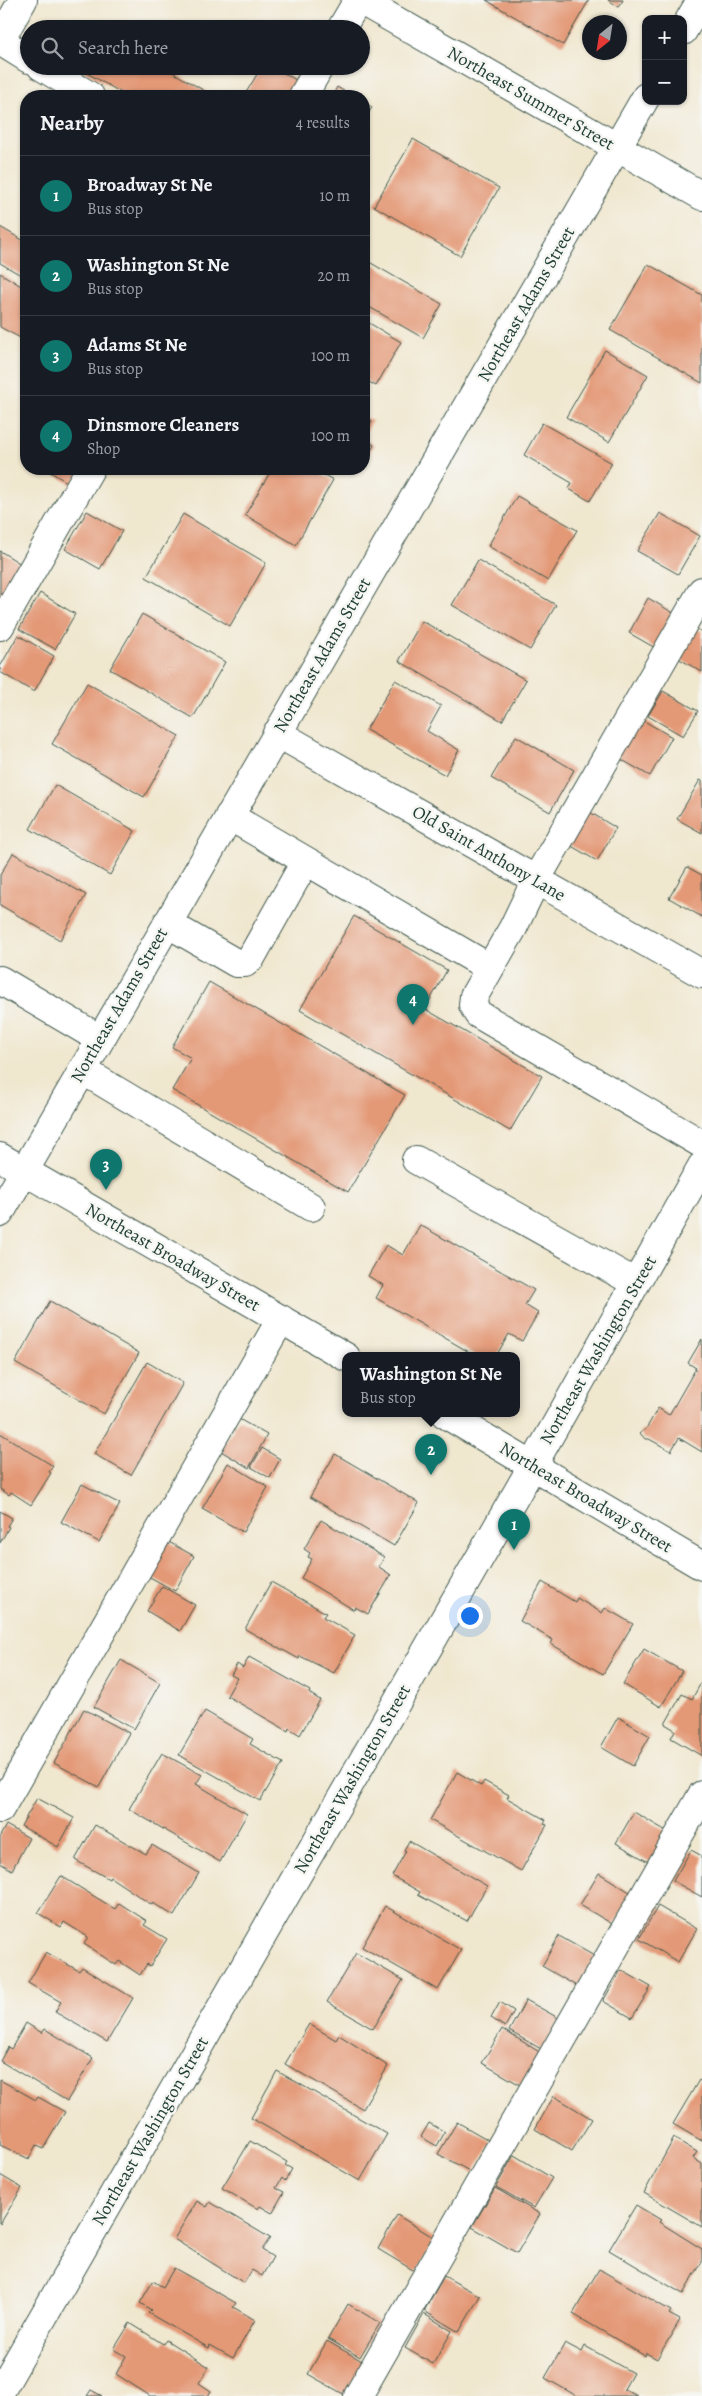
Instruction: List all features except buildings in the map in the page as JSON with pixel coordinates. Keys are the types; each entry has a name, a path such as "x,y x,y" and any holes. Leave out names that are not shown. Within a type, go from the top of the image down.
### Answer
{"street":[{"path":"20,53 0,40 23,0"},
{"path":"347,20 359,0"},
{"name":"Northeast Summer Street","path":"359,0 702,196"},
{"path":"687,24 701,0"},
{"path":"56,75 80,90"},
{"path":"306,90 315,75"},
{"name":"Northeast Adams Street","path":"0,1213 642,104"},
{"path":"0,626 87,475"},
{"path":"702,590 536,880 474,996 473,1005 478,1014 702,1144"},
{"name":"Old Saint Anthony Lane","path":"277,733 702,974"},
{"path":"229,816 305,862 490,968"},
{"path":"167,923 236,963 245,963 251,958 305,862"},
{"path":"0,980 100,1039"},
{"path":"82,1070 311,1207"},
{"name":"Northeast Broadway Street","path":"0,1157 342,1355"},
{"path":"416,1160 636,1283"},
{"name":"Northeast Washington Street","path":"0,2392 533,1465 702,1166"},
{"path":"0,1809 281,1319"},
{"name":"Northeast Broadway Street","path":"450,1417 702,1566"},
{"path":"358,2396 702,1795"}],"place":[{"name":"Dinsmore Cleaners","path":"413,1025"},
{"name":"Adams St Ne","path":"106,1190"},
{"name":"Washington St Ne","path":"431,1475"},
{"name":"Broadway St Ne","path":"514,1550"}]}
